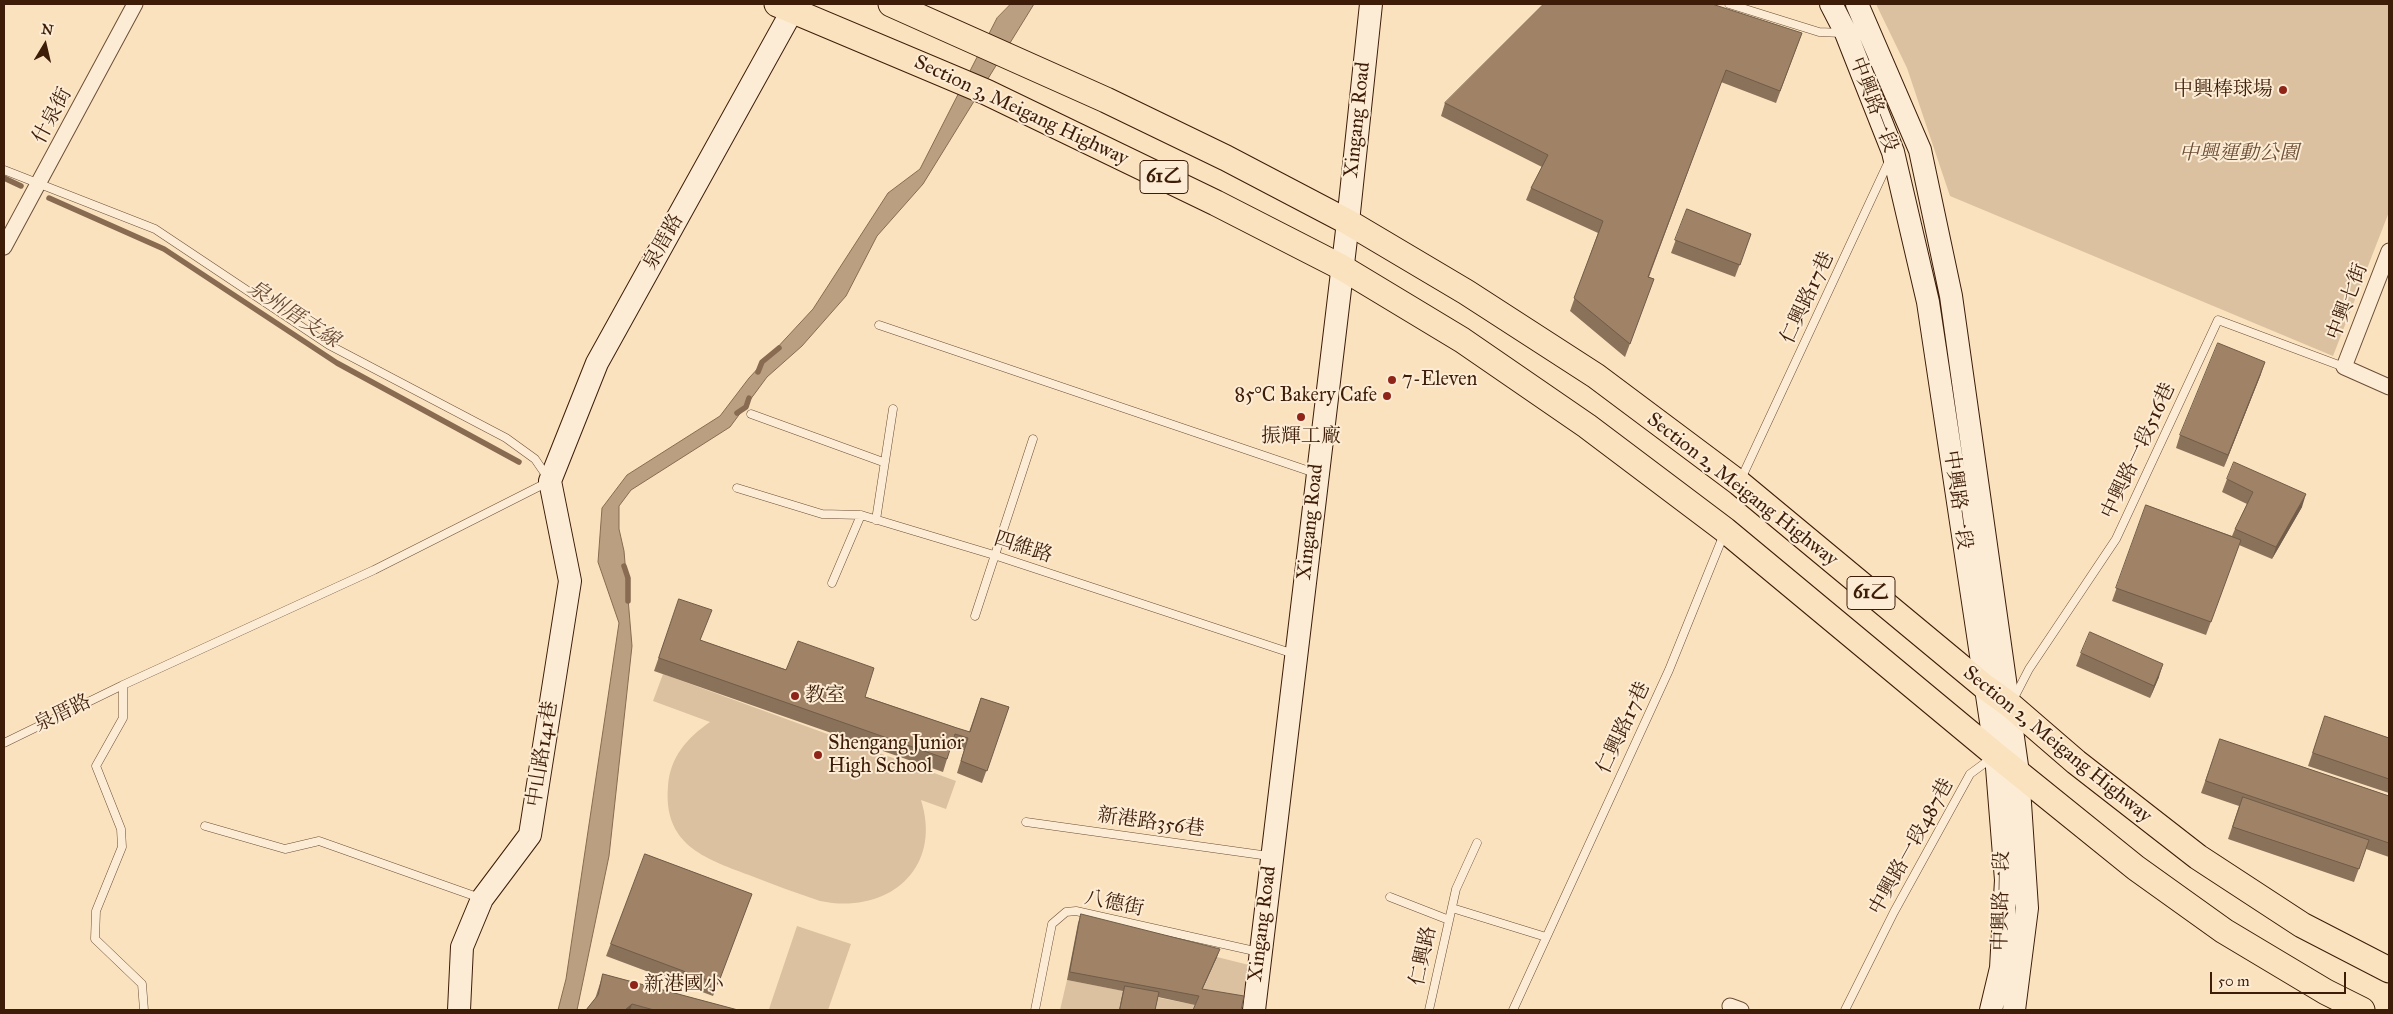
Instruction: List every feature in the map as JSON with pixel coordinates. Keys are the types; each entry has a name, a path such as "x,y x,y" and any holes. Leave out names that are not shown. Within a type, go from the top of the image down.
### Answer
{"main road":[{"name":"61乙","path":"891,4 1106,100 1218,154 1348,222"},
{"name":"Section 3, Meigang Highway","path":"788,6 986,92 1207,198 1341,267"},
{"name":"Section 2, Meigang Highway","path":"1348,222 1466,292 1596,376 1739,483 1984,687 2010,705 2076,762 2198,857 2302,925 2389,970"},
{"name":"Section 2, Meigang Highway","path":"1341,267 1478,351 1587,426 1725,530 1996,755 2136,868 2224,931 2326,992 2362,1010"}],"street":[{"name":"什泉街","path":"4,247 135,4"},
{"name":"Xingang Road","path":"1254,1010 1259,952 1341,267 1348,222 1371,4"},
{"name":"中興路一段","path":"1830,4 1907,151 1984,687 1996,755 2006,880 2001,968 1991,1010"},
{"name":"中興路一段","path":"1857,4 1907,151 1951,296 2010,705 2018,773 2027,908 2014,1010"},
{"name":"泉厝路","path":"550,481 597,363 788,6"},
{"name":"中興七街","path":"2344,367 2389,251"},
{"path":"2344,367 2389,387"},
{"name":"中山路141巷","path":"459,1010 462,947 482,899 530,834 537,796 570,581 550,481"}],"lane":[{"path":"1729,4 1819,32 1846,33"},
{"name":"仁興路17巷","path":"1739,483 1907,151"},
{"path":"4,170 155,229 329,345 506,438 535,459 550,481"},
{"name":"中興路一段516巷","path":"2010,705 2029,669 2116,539 2218,320 2344,367"},
{"path":"879,325 1317,474"},
{"path":"876,520 883,462 893,409"},
{"path":"750,414 883,462"},
{"path":"975,616 1033,439"},
{"name":"泉厝路","path":"4,743 123,685 374,570 550,481"},
{"name":"四維路","path":"737,488 822,514 861,516 994,555 1296,655"},
{"path":"832,583 861,516"},
{"name":"仁興路17巷","path":"1513,1010 1669,670 1725,530"},
{"path":"123,685 123,718 96,766 121,829 122,847 96,911 95,939 142,984 144,1010"},
{"path":"1996,755 2010,705"},
{"name":"中興路一段487巷","path":"1845,1010 1894,912 1970,774 1996,755"},
{"name":"新港路356巷","path":"1026,822 1271,856"},
{"path":"205,826 284,849 319,841 482,899"},
{"name":"仁興路","path":"1429,1010 1456,890 1477,843"},
{"path":"1390,897 1449,920"},
{"name":"仁興路","path":"1452,908 1546,937"},
{"name":"八德街","path":"1035,1010 1052,924 1066,912 1076,911 1259,952"}],"green space":[{"name":"中興運動公園","path":"1876,4 2389,4 2389,212 2333,356 1950,196 1907,68"},
{"path":"663,674 956,781 946,809 921,800 926,825 924,847 916,866 904,882 887,894 867,901 844,904 820,901 732,869 702,855 689,846 679,835 672,822 668,806 669,776 681,749 710,722 653,701"},
{"path":"797,926 851,944 828,1010 769,1009"},
{"path":"1217,957 1249,965 1241,1005 1199,997"},
{"path":"1067,980 1196,1005 1193,1010 1060,1010"}],"shaded area":[{"path":"1011,4 1034,4 923,184 877,236 846,296 802,346 767,377 730,427 631,490 619,506 619,529 624,551 632,646 609,856 577,1010 558,1010 566,979 619,623 598,562 602,508 627,475 720,416 749,378 813,309 888,193 920,169 997,18"}],"building":[{"path":"1544,4 1712,4 1802,33 1780,91 1726,70 1648,277 1654,279 1630,344 1574,298 1603,221 1531,188 1548,155 1445,103"},
{"path":"1687,209 1751,234 1740,265 1675,240"},
{"path":"2218,343 2265,362 2228,455 2180,435"},
{"path":"2234,462 2306,494 2276,547 2235,529 2253,492 2227,479"},
{"path":"2146,505 2241,540 2211,622 2116,588"},
{"name":"教室","path":"679,599 712,610 700,640 786,670 798,641 874,668 865,697 957,728 970,732 981,698 1009,707 987,771 961,761 968,738 955,734 947,759 659,658"},
{"path":"2090,632 2163,664 2154,686 2081,653"},
{"path":"2325,716 2389,738 2389,779 2313,753"},
{"path":"2220,739 2389,796 2389,843 2206,781"},
{"path":"2243,797 2369,840 2359,869 2233,827"},
{"path":"645,854 752,894 718,984 611,944"},
{"path":"1081,914 1220,949 1202,989 1244,996 1241,1010 1193,1010 1199,996 1070,972"},
{"path":"603,974 738,1010 654,1010 632,1004 625,1010 586,1010 598,995"},
{"path":"1125,986 1159,992 1155,1010 1120,1010"}],"waterway":[{"name":"泉州厝支線","path":"4,178 21,186"},
{"name":"泉州厝支線","path":"49,198 164,249 337,363 519,462"},
{"path":"758,372 762,362 779,348"},
{"path":"737,413 746,407 749,398"},
{"path":"624,566 628,578 628,601"}],"place":[{"name":"中興棒球場","path":"2283,90"},
{"name":"7-Eleven","path":"1392,380"},
{"name":"85°C Bakery Cafe","path":"1387,396"},
{"name":"振輝工廠","path":"1301,417"},
{"name":"教室","path":"795,696"},
{"name":"Shengang Junior High School","path":"818,755"},
{"name":"新港國小","path":"634,985"}]}
